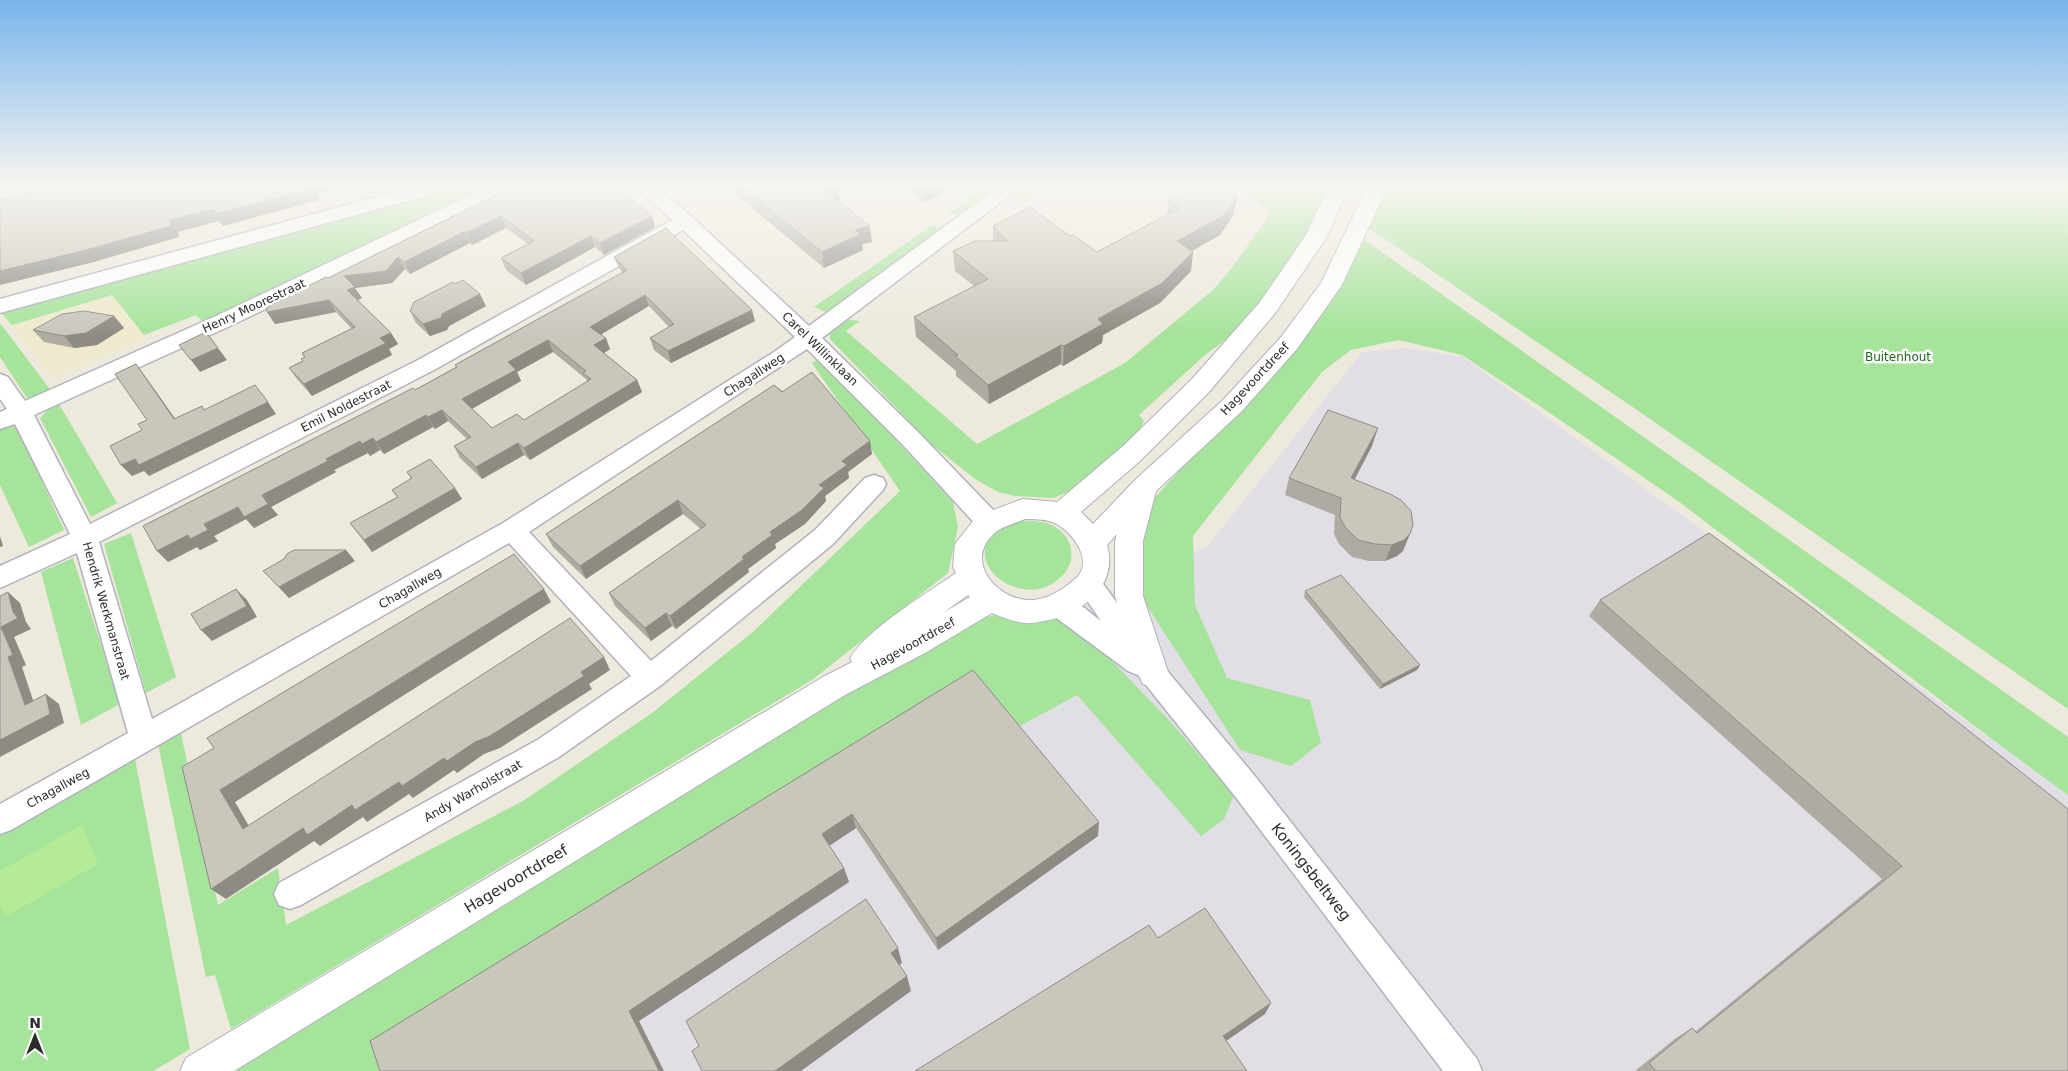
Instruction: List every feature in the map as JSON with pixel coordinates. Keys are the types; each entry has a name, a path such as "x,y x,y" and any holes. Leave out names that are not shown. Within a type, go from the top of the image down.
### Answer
{"main road":[{"path":"1061,514 1130,454 1202,385 1268,307 1316,236"},
{"name":"Hagevoortdreef","path":"1093,542 1144,488 1232,406 1289,343 1330,285 1354,236"},
{"path":"1144,488 1129,541 1129,596 1154,674"},
{"path":"1023,509 1042,509 1061,514 1074,521 1085,531 1093,542 1096,556 1090,584 1077,597 1060,606 1042,611 1024,611 1006,608 990,600 978,590 970,578 966,563 968,547 976,533 988,521 1005,513 1023,509"},
{"name":"Hagevoortdreef","path":"834,686 899,628 970,578"},
{"name":"Hagevoortdreef","path":"214,1062 834,686 916,644 990,600"}],"street":[{"path":"0,306 257,236"},
{"name":"Henry Moorestraat","path":"11,416 223,321 401,236"},
{"name":"Emil Noldestraat","path":"0,578 85,538 426,365 658,236"},
{"name":"Carel Willinklaan","path":"701,236 810,338 924,451 988,521"},
{"name":"Chagallweg","path":"0,820 512,530 810,338 946,236"},
{"name":"Hendrik Werkmanstraat","path":"0,382 11,416 85,538 144,740"},
{"name":"Andy Warholstraat","path":"290,894 550,748 650,678 824,537 874,484"},
{"path":"512,530 650,678"},
{"name":"Koningsbeltweg","path":"1090,584 1154,674 1244,785 1465,1071"},
{"name":"Koningsbeltweg","path":"1060,606 1154,674"}],"shaded area":[{"path":"112,295 144,335 144,338 51,378 12,325"},
{"path":"1407,348 1463,357 2068,795 2068,1071 371,1071 1035,625 1207,547 1362,352"}],"green space":[{"path":"277,236 389,236 205,324 196,315 144,335 112,295 12,325 0,310"},
{"path":"917,236 935,236 826,312 814,307"},
{"path":"1255,236 1309,236 1247,324 1205,355 1139,415 1144,421 1138,436 1078,487 1054,498 1015,496 998,492 975,479 931,444 830,339 830,331 844,319 860,321 846,331 977,444 1125,363 1213,290"},
{"name":"Buitenhout","path":"1381,236 2068,236 2068,709 1637,410"},
{"path":"1365,240 2068,737 2068,795 1678,501 1547,411 1462,355 1399,340 1351,350 1322,372 1193,536 1195,605 1227,678 1310,700 1321,743 1291,766 1240,750 1140,595 1136,569 1150,503 1308,329"},
{"path":"0,323 52,392 27,398 0,357"},
{"path":"820,358 953,502 958,527 948,573 812,680 231,1029 215,975 206,977 158,744 180,729 218,905 278,868 286,925 523,801 652,713 754,631 900,491 812,363"},
{"path":"59,404 117,503 91,517 40,418 49,409"},
{"path":"10,425 18,428 64,530 29,547 0,485 0,428"},
{"path":"1020,521 1044,522 1056,527 1067,539 1070,547 1072,554 1067,570 1061,577 1043,588 1025,589 1007,584 994,574 986,560 986,546 997,532"},
{"path":"131,533 176,677 146,693 104,544"},
{"path":"73,558 120,704 81,725 41,572"},
{"path":"994,615 1060,620 1090,638 1166,717 1234,795 1224,819 1201,836 1077,695 388,1071 235,1071 249,1055 863,681 964,624"},
{"path":"135,759 190,1049 153,1071 0,1071 0,834"},
{"path":"82,825 98,864 5,917 0,905 0,871"}],"building":[{"path":"0,236 136,236 86,250 0,271"},
{"path":"413,236 456,236 404,262 398,257 386,271 344,276 355,287 347,290 391,333 380,338 386,343 304,384 289,368 303,361 301,359 305,357 302,353 355,327 329,300 267,312 266,308 326,277 328,278"},
{"path":"527,236 614,236 600,243 591,236 521,273 501,258 534,241"},
{"path":"652,236 674,236 752,310 668,351 650,338 674,324 645,295 590,327 606,338 594,345 637,380 524,448 518,443 476,467 454,446 471,437 442,410 428,417 426,415 376,442 373,438 362,444 360,441 326,459 328,461 262,495 268,504 244,517 238,507 204,524 208,530 190,539 188,535 157,551 143,526 413,388 415,390 457,367 455,365 627,270 614,257","holes":["548,340 586,371 583,373 591,379 524,420 517,414 492,428 462,399 516,370 508,362"]},
{"path":"802,236 857,236 822,252"},
{"path":"1003,236 1074,236 1097,252 1127,236 1186,236 1177,241 1193,252 1162,283 1098,319 1103,324 988,385 955,356 958,355 914,317 988,279 953,251 975,241 1008,241"},
{"path":"463,280 480,294 442,314 441,318 423,324 410,311 414,302 453,282 455,284"},
{"path":"84,311 114,316 86,333 64,336 33,330 62,314"},
{"path":"206,332 218,348 191,360 179,345"},
{"path":"136,364 174,419 202,406 204,410 255,385 268,402 139,465 135,459 121,465 110,446 142,430 138,424 147,420 115,374"},
{"path":"812,372 870,441 842,461 847,465 819,485 824,488 802,510 770,532 772,535 742,557 744,559 670,616 666,613 645,628 609,593 706,525 678,500 580,566 546,534 774,385 782,392"},
{"path":"1328,410 1378,428 1351,478 1401,500 1411,511 1413,525 1410,534 1404,540 1392,545 1358,540 1345,527 1340,517 1341,498 1289,478"},
{"path":"430,459 455,488 364,540 350,523 398,497 392,490 412,478 407,472"},
{"path":"1709,533 1813,608 2068,809 2068,1071 1656,1071 1649,1063 1692,1028 1697,1033 1902,866 1600,600"},
{"path":"294,550 346,550 279,587 263,571 284,559 287,554"},
{"path":"514,554 544,589 220,790 243,829 570,618 604,657 581,672 584,676 490,736 475,742 447,761 444,758 402,786 399,782 355,810 352,805 307,835 303,828 211,889 182,767 214,748 207,738"},
{"path":"1341,575 1420,665 1383,684 1305,591"},
{"path":"236,589 247,606 201,630 191,614"},
{"path":"8,592 13,612 18,618 1,627 13,655 8,657 25,705 46,694 50,714 0,740 0,596"},
{"path":"973,670 1099,822 936,938 852,814 822,834 844,868 629,1011 659,1071 380,1071 370,1041"},
{"path":"866,899 898,948 891,953 907,976 775,1071 702,1071 692,1051 699,1046 686,1021"},
{"path":"1205,908 1271,1003 1223,1036 1247,1071 915,1071 1149,925 1158,938"}]}
